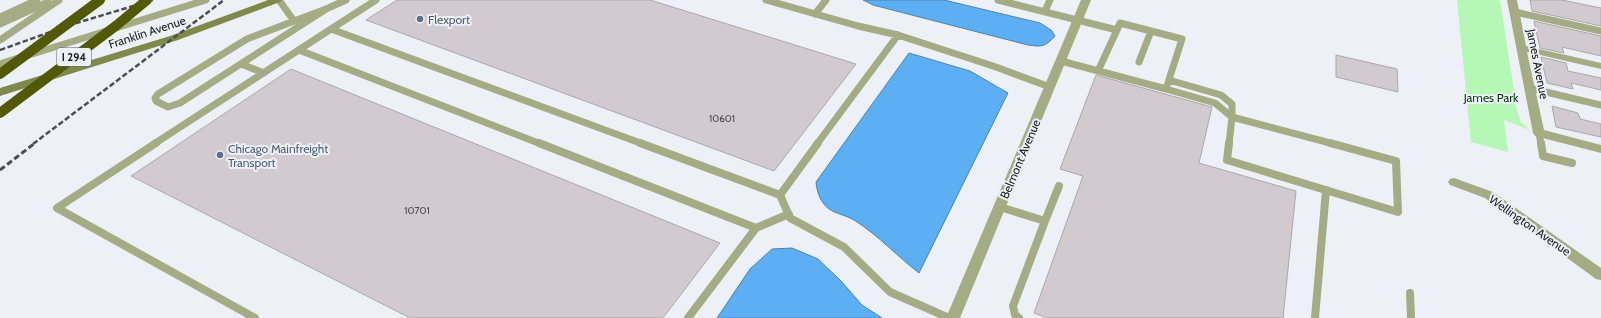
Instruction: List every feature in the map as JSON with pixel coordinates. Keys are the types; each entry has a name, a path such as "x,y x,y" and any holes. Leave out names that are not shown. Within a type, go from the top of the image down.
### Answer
{"highway":[{"name":"I 294","path":"0,74 100,0"},
{"name":"I 294","path":"0,113 117,25 147,0"}],"main road":[{"name":"Franklin Avenue","path":"0,92 174,38 278,0"}],"street":[{"name":"Belmont Avenue","path":"953,318 1086,0"},
{"name":"James Avenue","path":"1512,0 1529,88 1540,133"},
{"path":"1522,48 1601,66"},
{"path":"1540,133 1601,149"},
{"name":"Wellington Avenue","path":"1454,182 1489,195 1601,275"}],"lane":[{"path":"0,12 28,0"},
{"path":"0,17 37,0"},
{"path":"0,24 52,0"},
{"path":"0,40 59,0"},
{"path":"0,64 206,0"},
{"path":"278,0 294,21"},
{"path":"326,9 174,106 168,107 156,101 155,98 158,94 247,39 346,0"},
{"path":"255,318 57,208 376,0"},
{"path":"766,0 858,26 898,35 996,67 1050,87"},
{"path":"815,14 826,0"},
{"path":"998,0 1117,30"},
{"path":"1045,11 1050,0"},
{"path":"1515,12 1601,31"},
{"path":"1098,71 1120,23 1182,39 1166,89"},
{"path":"331,29 780,196 790,218 844,247 890,292 949,318"},
{"path":"1139,62 1151,31"},
{"path":"780,196 898,35"},
{"path":"299,50 756,228"},
{"path":"1061,61 1215,102 1232,117 1396,161 1398,212 1227,160 1232,117 1232,104 1221,95 1169,80"},
{"path":"241,64 264,73"},
{"path":"1529,88 1601,105"},
{"path":"1540,133 1544,156 1572,163"},
{"path":"1019,318 1015,315 1013,306 1059,186"},
{"path":"1315,318 1326,190"},
{"path":"1000,207 1045,221"},
{"path":"688,318 756,228 789,214"},
{"path":"1410,293 1411,318"}],"green space":[{"name":"James Park","path":"1457,0 1500,0 1517,110 1521,122 1530,130 1504,120 1508,152 1471,142"}],"water":[{"path":"863,0 944,0 1040,23 1051,30 1055,36 1043,45 1028,45 873,5"},
{"path":"909,53 970,71 1008,93 919,273 863,226 851,218 829,209 820,197 816,182"},
{"path":"792,248 818,259 841,281 862,305 882,318 717,318 750,269 772,249"}],"building":[{"path":"397,0 650,0 856,64 774,171 366,20"},
{"path":"1530,0 1562,0 1601,8 1601,26 1532,11"},
{"path":"1534,21 1601,36 1601,56 1562,47 1564,53 1540,48"},
{"path":"1336,55 1397,69 1398,92 1336,77"},
{"path":"1541,57 1566,63 1568,71 1601,78 1601,90 1571,83 1573,89 1547,83"},
{"path":"291,69 720,243 663,318 410,318 131,176"},
{"path":"1096,75 1212,107 1199,163 1296,191 1283,318 1047,318 1034,313 1083,176 1060,169"},
{"path":"1552,106 1578,113 1580,119 1601,124 1601,137 1556,127"}],"railway":[{"path":"0,50 70,25 153,0"},
{"path":"33,144 224,0"},
{"path":"0,170 35,143"}],"place":[{"name":"Flexport","path":"420,19"},
{"name":"Chicago Mainfreight Transport","path":"220,155"}]}
